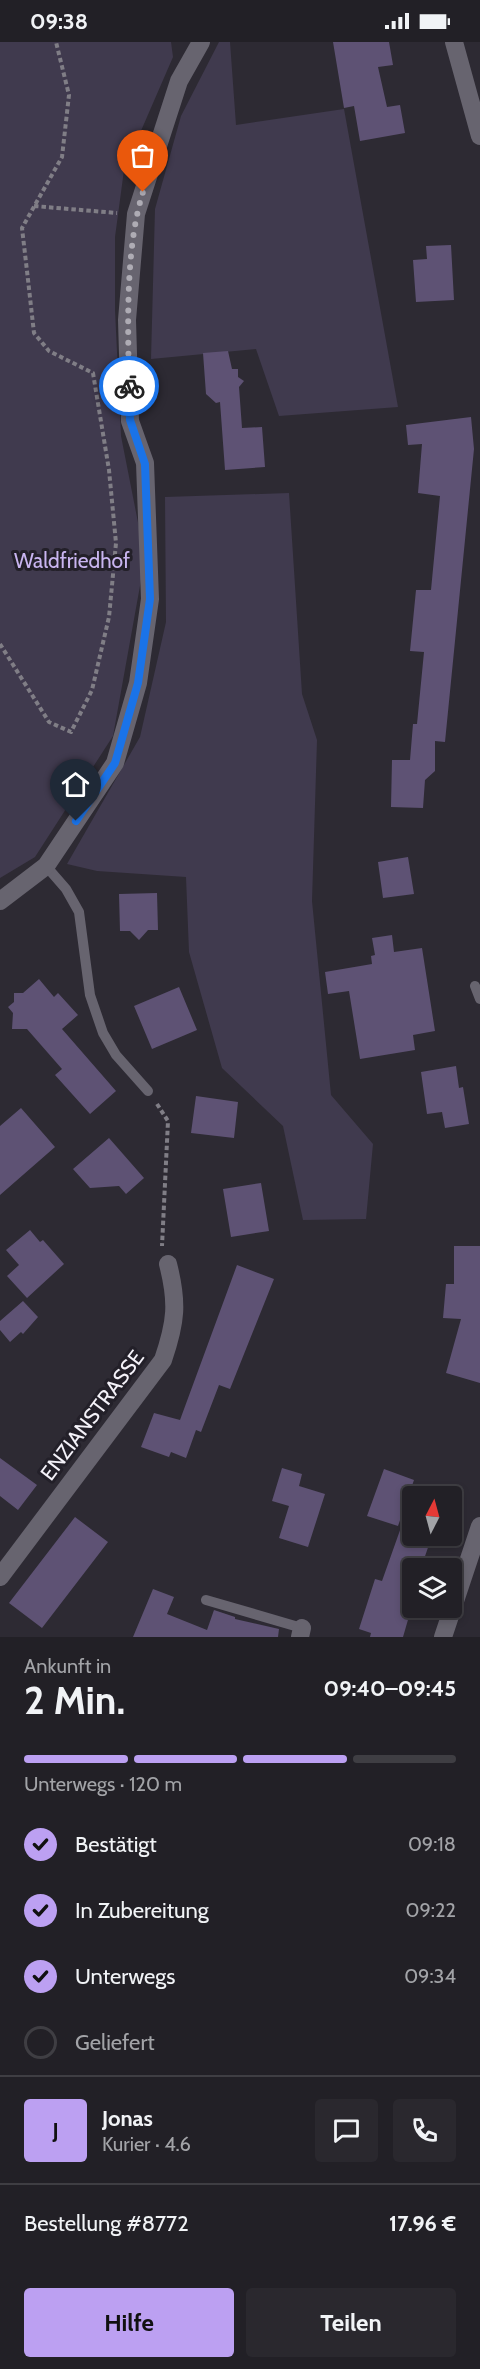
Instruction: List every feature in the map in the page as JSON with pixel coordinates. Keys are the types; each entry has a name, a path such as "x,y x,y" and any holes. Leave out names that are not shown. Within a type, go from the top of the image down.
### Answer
{"street":[{"path":"0,901 46,866 115,763 138,683 150,599 145,464 130,420 127,320 136,214 179,81 201,42"},
{"path":"454,42 480,136"},
{"name":"ENZIANSTRASSE","path":"0,1577 163,1360 175,1325 176,1293 165,1257"},
{"path":"443,1637 480,1526"}],"lane":[{"path":"46,866 66,890 79,912 90,994 103,1033 117,1055 148,1091"},
{"path":"475,986 480,999"},
{"path":"206,1600 301,1633"}],"path":[{"path":"0,644 49,722 71,732 92,690 108,617 117,543 109,470 93,373 49,351 34,333 22,228 62,157 69,95 56,42"},
{"path":"34,206 136,214"},
{"path":"148,1091 168,1121 165,1257"}],"green space":[{"name":"Waldfriedhof","path":"0,42 171,42 173,57 124,170 115,237 115,310 121,436 145,558 113,736 35,857 0,878"},
{"path":"219,42 230,42 236,125 344,109 398,407 279,416 256,349 151,359 155,209 181,116"},
{"path":"289,493 302,694 317,740 312,901 331,1095 373,1144 366,1219 303,1220 283,1126 222,1068 189,952 186,877 97,871 67,864 140,737 166,622 165,497"}],"building":[{"path":"333,42 389,42 393,65 378,67 387,107 400,105 405,133 360,141 354,106 344,108"},
{"path":"451,245 454,300 416,302 413,260 427,259 426,246"},
{"path":"228,351 232,369 238,369 238,377 244,381 239,387 242,428 262,427 265,467 225,470 220,402 216,403 206,394 203,353"},
{"path":"471,417 474,449 445,742 435,741 435,771 425,780 423,808 391,807 392,760 410,760 413,724 417,724 424,652 410,651 416,590 431,590 440,496 418,493 422,444 408,445 406,425"},
{"path":"408,857 414,894 383,898 378,862"},
{"path":"157,893 158,930 148,930 139,940 130,931 120,931 119,894"},
{"path":"392,935 394,952 422,948 435,1031 413,1035 415,1050 360,1059 349,991 328,994 325,972 372,964 371,956 375,955 372,938"},
{"path":"39,979 54,997 58,993 78,1015 62,1029 116,1091 90,1114 55,1075 62,1069 27,1029 12,1029 13,1013 8,1007 14,1002 14,993 23,993"},
{"path":"179,987 197,1030 152,1049 134,1006"},
{"path":"456,1066 459,1088 463,1087 469,1124 445,1128 442,1112 427,1114 421,1072"},
{"path":"196,1096 238,1102 234,1138 191,1133"},
{"path":"21,1108 55,1147 0,1195 0,1126"},
{"path":"109,1138 144,1178 126,1194 119,1186 90,1188 73,1169"},
{"path":"261,1183 269,1231 231,1237 223,1189"},
{"path":"30,1230 40,1242 43,1240 64,1264 27,1298 7,1276 19,1265 6,1250"},
{"path":"454,1246 480,1246 480,1383 446,1373 461,1319 443,1318 446,1284 454,1284"},
{"path":"237,1265 274,1279 230,1389 219,1385 201,1432 196,1430 186,1458 171,1452 169,1457 141,1447 154,1413 180,1420"},
{"path":"23,1301 38,1317 23,1334 21,1332 10,1342 0,1330 0,1321"},
{"path":"0,1458 37,1485 18,1510 0,1496"},
{"path":"282,1468 302,1474 299,1486 325,1494 308,1547 279,1538 289,1506 272,1501"},
{"path":"384,1469 414,1480 412,1486 402,1486 402,1514 398,1526 367,1516"},
{"path":"75,1517 108,1542 42,1628 9,1603"},
{"path":"402,1525 402,1546 429,1546 424,1558 402,1558 402,1618 409,1618 403,1637 370,1637 371,1633 359,1629 375,1579 382,1581"},
{"path":"153,1589 174,1597 167,1614 207,1630 214,1610 235,1617 235,1619 279,1629 278,1637 133,1637"}],"way so far":[{"path":"129,386 127,320 136,214 143,192"}],"route":[{"path":"76,821 115,763 138,683 150,599 145,464 130,420 129,386"}]}
